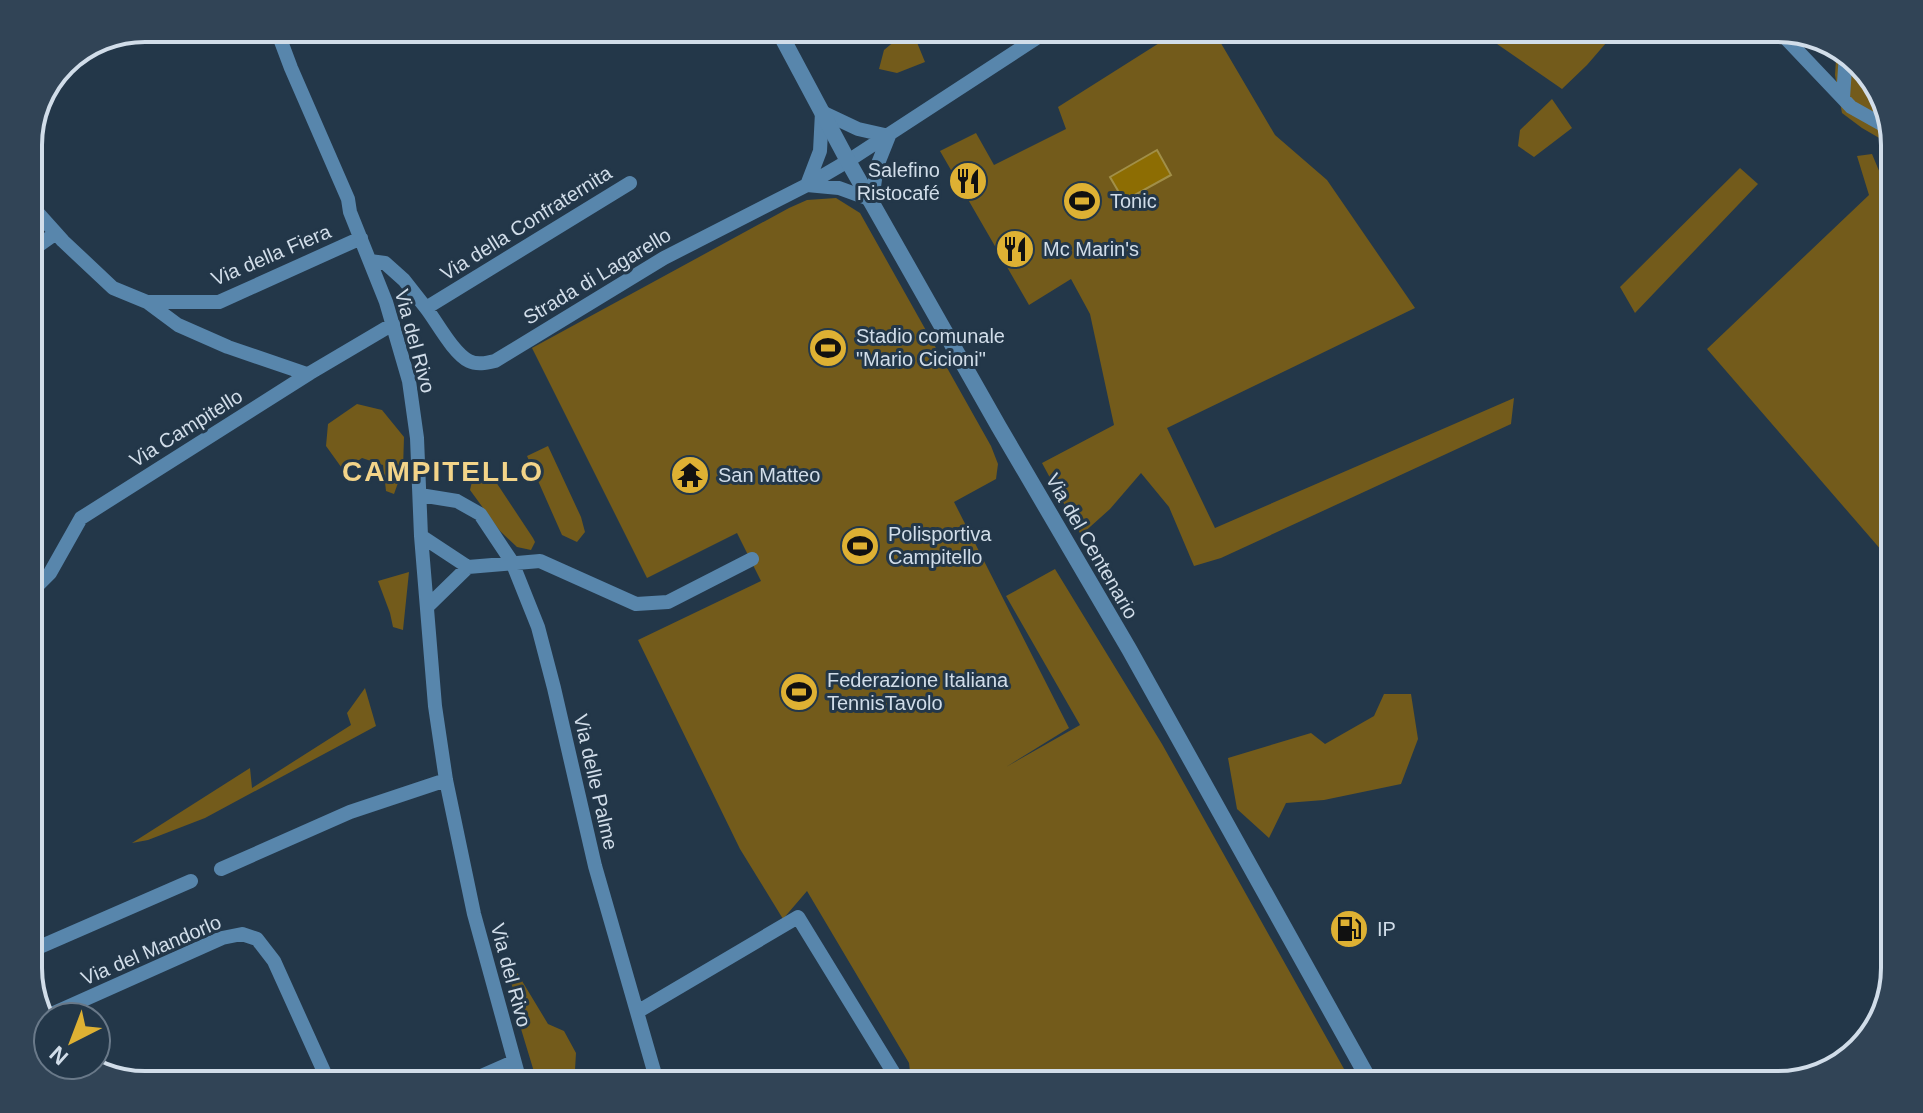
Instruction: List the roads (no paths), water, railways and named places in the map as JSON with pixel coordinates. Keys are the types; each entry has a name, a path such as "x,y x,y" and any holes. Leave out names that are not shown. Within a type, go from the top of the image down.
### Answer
{"street":[{"name":"Via del Rivo","path":"281,42 348,199 350,212 393,324 409,381 417,438 421,536 435,706 446,780 474,914 516,1071"},
{"name":"Via del Centenario","path":"784,42 848,161 1129,649 1364,1071"},
{"name":"Strada di Lagarello","path":"426,308 460,355 471,362 483,364 495,361 664,258 848,161 1031,42"},
{"path":"1790,43 1851,107 1878,122"},
{"path":"1843,98 1845,67"},
{"path":"822,112 858,129 889,136 877,166 872,200 839,188 807,185 820,151 822,112"},
{"name":"Via della Confraternita","path":"426,308 630,183"},
{"name":"Via della Fiera","path":"42,218 113,288 147,302 191,331 307,374"},
{"path":"42,243 56,233"},
{"name":"Via della Fiera","path":"147,302 219,302 361,238"},
{"path":"370,261 385,263 404,280 426,308"},
{"name":"Via Campitello","path":"42,581 50,573 81,518 307,374 393,324"},
{"name":"Via delle Palme","path":"420,495 457,501 480,514 512,562 538,627 595,866 654,1071"},
{"path":"421,536 468,567"},
{"path":"427,607 468,567 540,561 636,604 668,602 752,559"},
{"path":"221,869 350,812 446,780"},
{"path":"42,946 191,881"},
{"path":"637,1012 798,917 892,1071"},
{"name":"Via del Mandorlo","path":"81,1001 222,938 242,934 257,939 274,961 324,1071"},
{"path":"493,1071 513,1062"}],"place":[{"name":"Salefino Ristocafé","path":"968,181"},
{"name":"Tonic","path":"1082,201"},
{"name":"Mc Marin's","path":"1015,249"},
{"name":"Stadio comunale \"Mario Cicioni\"","path":"828,348"},
{"name":"San Matteo","path":"690,475"},
{"name":"Polisportiva Campitello","path":"860,546"},
{"name":"Federazione Italiana TennisTavolo","path":"799,692"},
{"name":"IP","path":"1349,929"}],"district":[{"name":"CAMPITELLO","path":"443,471"}]}
